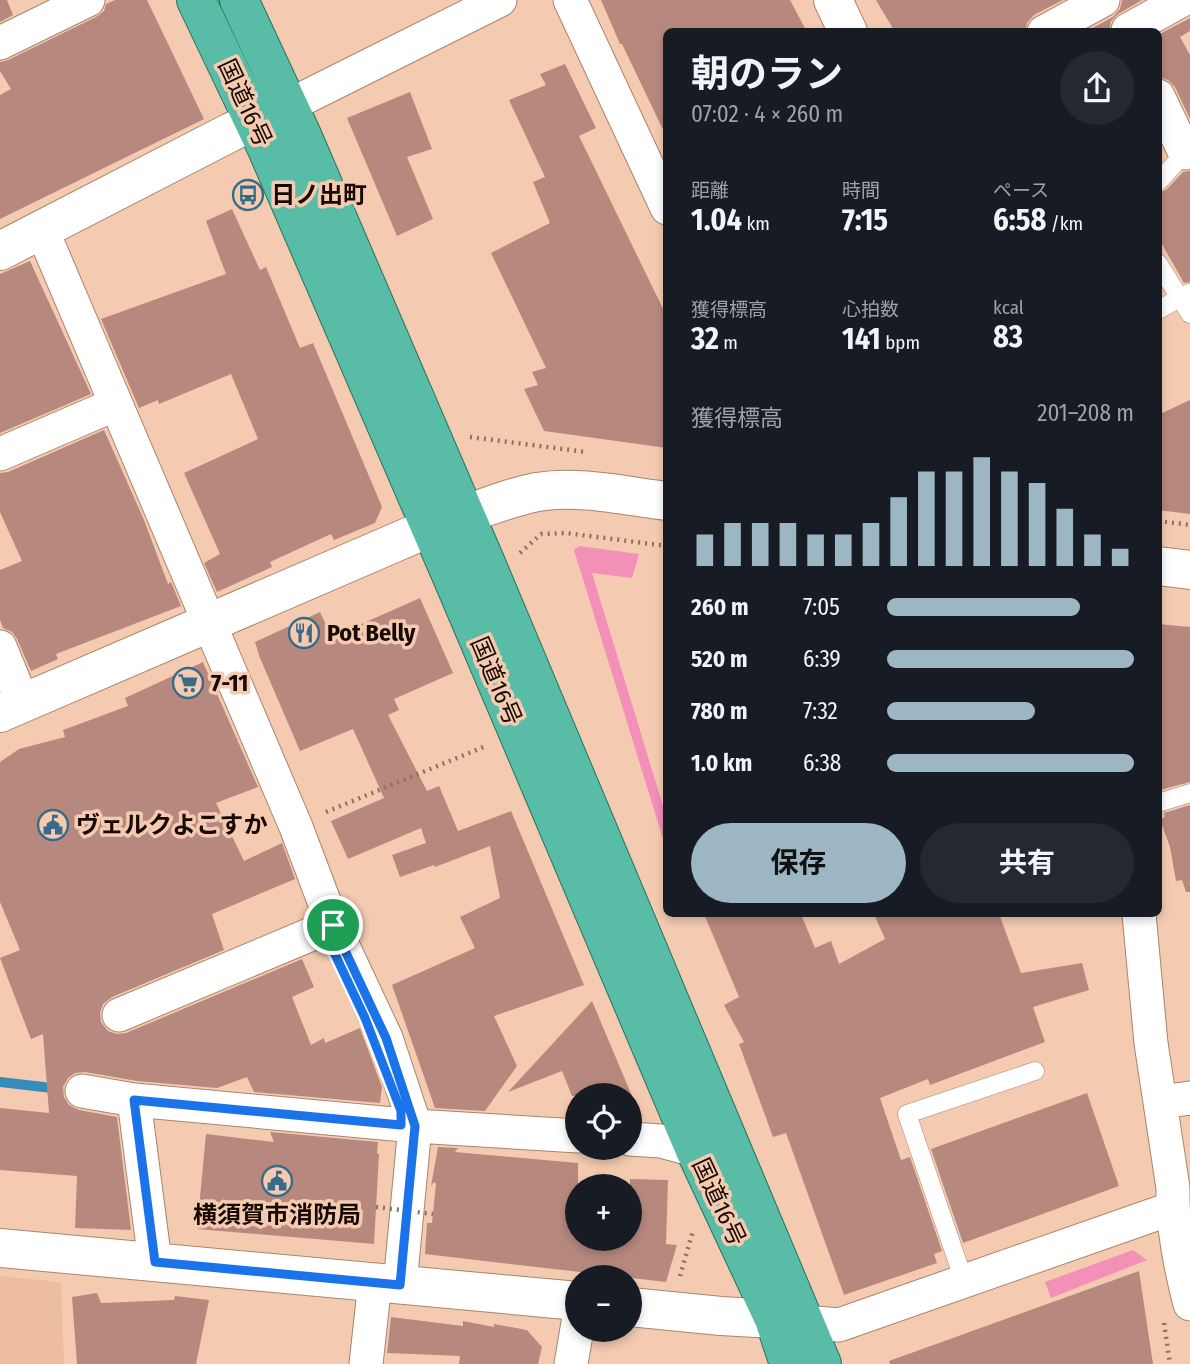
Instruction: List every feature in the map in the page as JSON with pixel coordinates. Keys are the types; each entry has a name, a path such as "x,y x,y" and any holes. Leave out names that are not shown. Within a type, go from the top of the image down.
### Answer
{"highway":[{"name":"国道16号","path":"196,0 254,121 695,1150 789,1320 822,1364"},
{"name":"国道16号","path":"239,0 288,106 465,516 789,1320 789,1364"}],"street":[{"path":"0,43 88,0"},
{"path":"0,251 254,121 500,0"},
{"path":"570,0 663,199"},
{"path":"833,0 846,28"},
{"path":"1051,28 1103,0"},
{"path":"1112,0 1126,28"},
{"path":"1133,28 1182,0"},
{"path":"1162,104 1185,153"},
{"path":"42,230 296,827 333,925 386,1038 415,1126 388,1283 366,1364"},
{"path":"0,454 116,404"},
{"path":"0,647 11,708 429,528 537,492 590,491 663,500"},
{"path":"1162,566 1190,570"},
{"path":"1139,917 1151,1043 1175,1100 1173,1208 1182,1275 1190,1304"},
{"path":"119,1015 333,925"},
{"path":"82,1091 134,1100 415,1126 565,1135"},
{"path":"134,1100 155,1262"},
{"path":"642,1140 661,1141 695,1150"},
{"path":"642,1308 839,1325 1173,1208"},
{"path":"0,1248 565,1300"},
{"path":"571,1364 575,1342"}],"lane":[{"path":"1162,178 1185,153"},
{"path":"1162,268 1187,302 1162,309"},
{"path":"1162,802 1190,793"},
{"path":"964,1281 907,1114 1035,1071"}],"path":[{"path":"465,436 600,453"},
{"path":"1162,522 1190,525"},
{"path":"516,556 541,534 566,533 663,545"},
{"path":"321,814 494,743"},
{"path":"393,1219 394,1205"},
{"path":"376,1207 433,1214"},
{"path":"679,1279 693,1230"}],"shaded area":[{"path":"579,546 639,554 632,578 592,573 663,806 663,839 574,550"},
{"path":"1133,1250 1147,1260 1051,1298 1045,1282"},
{"path":"0,1276 61,1282 64,1364 0,1364"}],"building":[{"path":"0,0 7,0 13,15 0,22"},
{"path":"115,0 147,0 204,119 0,219 0,95 11,89 0,71 0,62 96,17 104,11 106,4"},
{"path":"601,0 790,0 805,28 663,28 663,130"},
{"path":"876,0 1063,0 1034,15 1026,28 893,28"},
{"path":"1122,0 1142,0 1118,14 1111,21 1110,28 1092,28 1113,17 1120,9"},
{"path":"1190,18 1190,31 1180,37 1190,55 1190,119 1175,87 1162,78 1162,33"},
{"path":"565,64 596,128 579,136 663,309 663,447 544,431 524,389 538,385 532,372 546,368 491,253 550,223 533,182 545,177 509,100 546,85 540,74"},
{"path":"410,92 432,149 407,157 433,219 397,236 347,118"},
{"path":"1190,171 1190,282 1184,283 1162,244 1162,192 1183,172"},
{"path":"232,209 260,270 266,267 300,348 313,343 382,507 375,523 334,540 331,534 270,562 272,567 217,592 204,563 220,554 184,473 258,439 231,374 159,404 158,400 139,408 101,319 226,274 206,221"},
{"path":"30,261 91,394 0,433 0,274"},
{"path":"1190,400 1190,514 1162,510 1162,413"},
{"path":"104,430 144,520 168,584 171,582 181,606 56,654 58,659 31,671 17,639 12,632 3,628 0,620 0,570 22,561 0,512 0,473 8,472"},
{"path":"420,598 453,673 394,699 399,710 388,715 427,791 439,786 458,831 511,811 584,985 494,1016 517,1066 485,1111 435,1108 392,985 475,948 460,917 500,898 490,846 400,877 392,855 426,843 421,828 348,859 331,821 384,798 353,729 300,751 255,642 320,612 332,637"},
{"path":"1162,624 1190,627 1190,782 1162,789"},
{"path":"203,662 258,787 216,803 244,861 282,843 295,879 212,914 224,950 112,997 103,1004 101,1022 108,1031 126,1033 302,959 314,987 292,997 311,1045 324,1038 325,1043 360,1028 382,1087 380,1103 254,1092 247,1077 217,1088 75,1073 63,1087 64,1097 69,1105 79,1110 117,1117 131,1230 75,1228 77,1176 0,1170 0,1108 49,1113 43,1034 31,1039 0,958 20,950 0,902 0,762 19,749 65,737 63,730 128,706 125,698"},
{"path":"1190,805 1190,892 1186,892 1182,880 1176,881 1170,847 1162,825 1164,813"},
{"path":"705,917 802,917 815,948 831,941 839,964 885,939 875,917 1000,917 1021,973 1082,963 1089,990 1033,1007 1045,1042 930,1085 928,1079 880,1098 901,1160 910,1157 942,1251 934,1254 937,1263 844,1295 786,1133 773,1137 739,1044 744,1042 724,1005 739,997"},
{"path":"592,1001 627,1083 567,1083 562,1071 508,1092"},
{"path":"1087,1093 1119,1186 963,1243 931,1149"},
{"path":"270,1132 378,1142 374,1244 197,1229 206,1134 274,1142"},
{"path":"438,1147 458,1148 455,1152 578,1163 578,1174 565,1174 565,1251 642,1251 642,1179 668,1180 666,1244 677,1245 666,1282 642,1279 642,1265 565,1265 565,1270 425,1254 427,1223 432,1223 436,1184 434,1182 431,1186"},
{"path":"1139,1271 1153,1364 890,1364 889,1361"},
{"path":"97,1293 101,1303 174,1300 175,1296 209,1300 196,1364 77,1364 72,1297"},
{"path":"391,1317 463,1326 463,1321 527,1330 542,1347 538,1364 459,1364 460,1356 387,1353"}],"waterway":[{"path":"0,1082 52,1088"}],"place":[{"name":"日ノ出町","path":"248,195"},
{"name":"Pot Belly","path":"304,633"},
{"name":"7-11","path":"188,683"},
{"name":"ヴェルクよこすか","path":"53,825"},
{"name":"横須賀市消防局","path":"277,1181"}],"route":[{"path":"333,925 386,1038 415,1126 400,1285 155,1262 134,1100 401,1125 401,1111 365,1018 323,929 333,925"}]}
